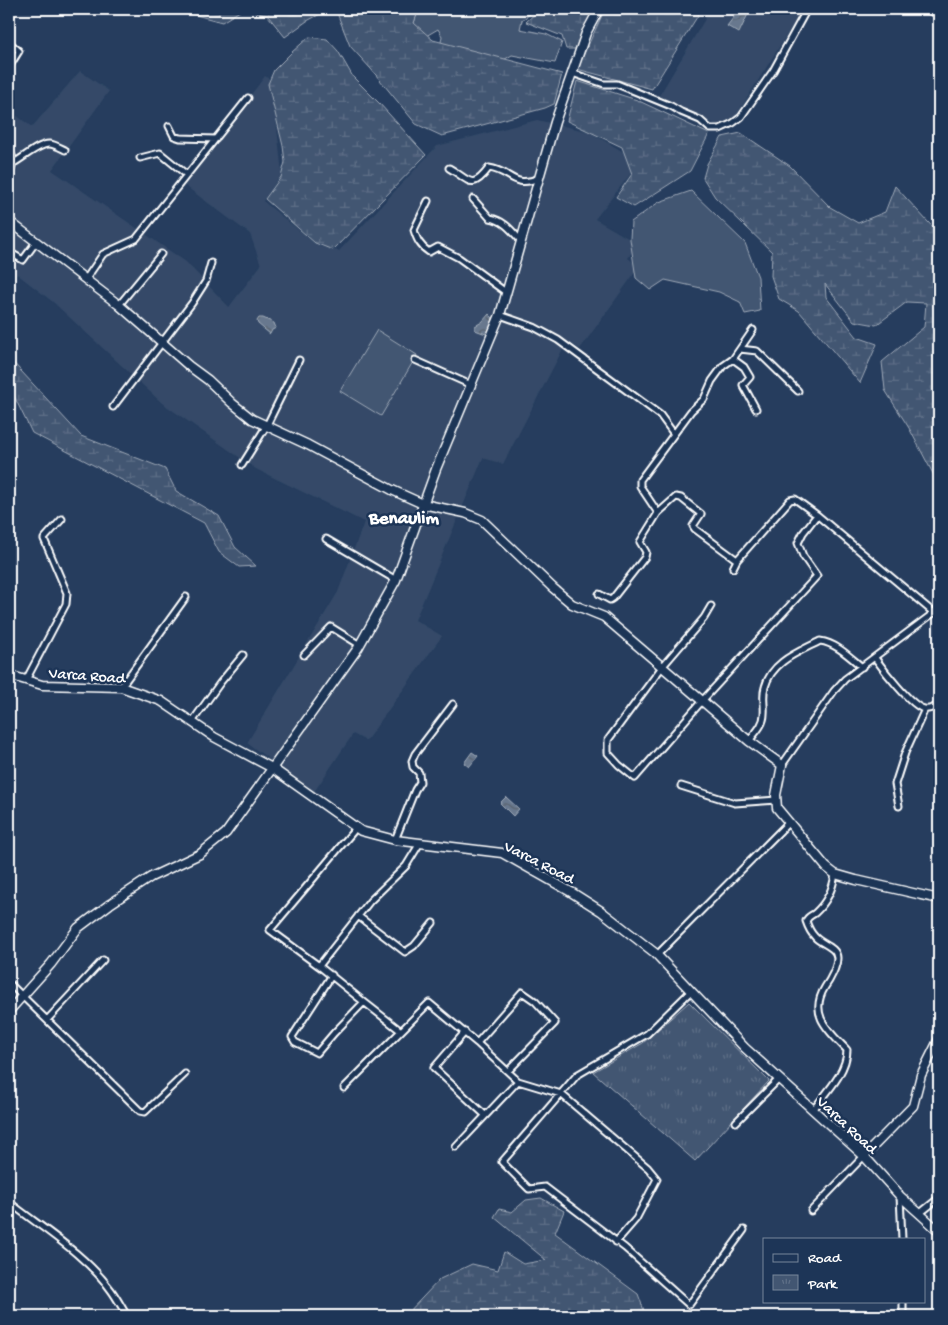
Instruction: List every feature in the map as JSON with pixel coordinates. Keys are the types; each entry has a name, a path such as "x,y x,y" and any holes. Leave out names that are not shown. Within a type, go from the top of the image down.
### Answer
{"street":[{"path":"9,1011 52,964 78,928 151,877 200,854 226,832 360,645 396,580 436,468 500,315 555,122 586,32 599,9"},
{"path":"572,72 604,84 617,84 700,120 710,129 720,129 733,123 740,116 773,71 807,9"},
{"path":"926,9 939,15"},
{"path":"9,42 19,50 9,66"},
{"path":"86,279 103,254 136,239 248,98"},
{"path":"169,126 174,136 180,138 216,139"},
{"path":"12,164 25,157 37,147 49,144 65,150"},
{"path":"9,153 12,157 9,172"},
{"path":"140,158 160,153 187,175"},
{"path":"449,168 470,182 481,179 489,168 502,172 520,182 530,182 540,178"},
{"path":"473,199 490,218 498,219 522,241"},
{"path":"428,201 414,230 422,248 429,252 438,247 459,258 506,293"},
{"path":"9,221 119,305 252,419 308,445 392,490 423,504 465,513 482,520 559,594 572,604 604,617 749,741 782,765"},
{"path":"9,252 23,260 36,242"},
{"path":"119,305 161,254"},
{"path":"113,407 192,303 206,282 211,263"},
{"path":"500,315 534,326 558,340 660,415 674,434"},
{"path":"658,513 640,486 640,480 691,411 704,399 712,381 722,366 733,359 753,330"},
{"path":"740,349 757,351 798,391"},
{"path":"733,359 744,366 750,377 743,385 756,408"},
{"path":"242,465 267,425 299,360"},
{"path":"415,360 471,385"},
{"path":"598,594 610,600 614,598 646,552 640,542 658,513 676,497 681,498 701,514 693,526 695,529 737,560"},
{"path":"733,568 737,560 790,500 795,500 817,514 934,613"},
{"path":"711,606 704,618 662,667 608,740 608,754 619,766 635,778 702,701 817,576 803,556 798,542 802,533 817,514"},
{"path":"26,680 66,604 67,593 44,539 62,520"},
{"path":"326,539 396,580"},
{"path":"121,687 186,597"},
{"path":"939,609 845,679 834,691 782,765 777,800 777,808 788,823 826,867 836,874 939,899"},
{"path":"304,655 331,627 360,645"},
{"path":"749,741 759,729 764,716 765,686 771,674 783,660 820,641 827,642 846,653 862,667"},
{"path":"192,722 243,655"},
{"path":"875,658 905,694 916,704 925,709 939,704"},
{"name":"Varca Road","path":"9,675 42,686 121,687 161,701 214,737 272,768 361,831 395,840 502,853 601,911 657,955 745,1048 864,1156 900,1196 939,1232"},
{"path":"395,840 420,782 419,772 414,767 412,760 453,704"},
{"path":"899,806 895,784 905,753 925,709"},
{"path":"681,786 735,803 777,800"},
{"path":"657,955 788,823"},
{"path":"356,828 270,930 332,975 401,1031"},
{"path":"319,966 370,901 406,866 420,843"},
{"path":"813,1110 835,1080 847,1058 847,1050 824,1026 820,1012 820,997 831,979 837,958 834,952 816,939 808,928 806,921 824,902 833,888 836,874"},
{"path":"358,916 405,952 414,946 433,923"},
{"path":"47,1020 103,960"},
{"path":"332,975 292,1037 295,1042 317,1053 364,1002"},
{"path":"9,983 140,1111 145,1112 185,1074"},
{"path":"691,991 647,1034 577,1075 502,1162 529,1189 545,1187 616,1242 689,1305 744,1230"},
{"path":"478,1043 522,992 535,1001 556,1023 508,1071"},
{"path":"344,1088 429,1003 478,1043 518,1081 561,1094 648,1168 656,1179 636,1219 616,1242"},
{"path":"465,1032 434,1068 486,1115"},
{"path":"811,1211 913,1106 921,1075 939,1039"},
{"path":"736,1122 779,1079"},
{"path":"456,1147 518,1081"},
{"path":"900,1196 902,1238"},
{"path":"919,1214 939,1198"},
{"path":"9,1202 74,1252 94,1270 111,1290 127,1316"},
{"path":"903,1302 903,1316"}],"shaded area":[{"path":"711,9 803,9 734,119 718,126 659,96"},
{"path":"80,71 109,91 52,170 186,262 229,307 261,265 250,234 184,185 265,76 272,81 282,174 263,201 318,246 339,251 437,146 537,120 590,132 640,162 595,219 638,244 628,258 639,267 580,349 567,341 503,464 483,458 415,620 442,636 366,741 353,734 314,792 247,743 338,592 364,522 256,469 162,403 53,302 17,274 9,286 9,179 21,161 9,150 9,110 32,127"}],"green space":[{"path":"173,9 243,9 222,22"},
{"path":"246,9 419,9 414,23 433,40 562,74 554,104 442,136 416,124 350,46 337,13 324,12 307,21 285,37 268,16"},
{"path":"422,9 537,9 522,20 520,29 546,34 562,42 555,63 512,55 495,65 440,48 442,36 438,29 426,36 414,23 418,11"},
{"path":"540,9 593,9 575,49 566,49 562,36 526,22"},
{"path":"605,9 702,9 652,89 577,69"},
{"path":"309,37 327,39 338,51 353,77 426,155 333,250 315,243 265,199 281,177 285,162 268,84 274,70"},
{"path":"577,81 637,100 709,134 690,171 634,207 616,197 632,174 622,147 567,121"},
{"path":"741,133 790,166 830,207 858,223 885,212 895,186 939,234 939,485 909,428 885,390 882,362 924,327 926,303 907,302 876,325 854,321 825,284 826,297 857,337 877,344 860,383 799,311 779,299 771,276 772,252 715,197 703,178 707,164 722,137"},
{"path":"691,191 745,243 758,277 760,311 745,314 740,302 719,292 665,280 650,290 636,278 630,239 631,222 659,202"},
{"path":"377,330 417,355 381,416 340,391"},
{"path":"9,358 81,436 165,469 176,491 219,516 235,547 256,566 239,567 219,552 204,523 32,433 14,396 9,393"},
{"path":"689,1002 769,1081 695,1161 593,1072 643,1043"},
{"path":"541,1198 564,1211 555,1233 638,1294 646,1316 405,1316 440,1279 472,1264 498,1270 504,1252 523,1264 546,1260 494,1217 499,1209 512,1212 526,1200"}],"water":[{"path":"740,9 749,12 739,33 727,26"},
{"path":"489,314 493,318 490,332 486,334 475,330 475,326 482,322"},
{"path":"259,318 274,323 276,328 270,334 258,324"},
{"path":"472,752 478,756 469,767 464,763"},
{"path":"506,797 519,809 513,816 500,803"}],"district":[{"name":"Benaulim","path":"404,516"}]}
